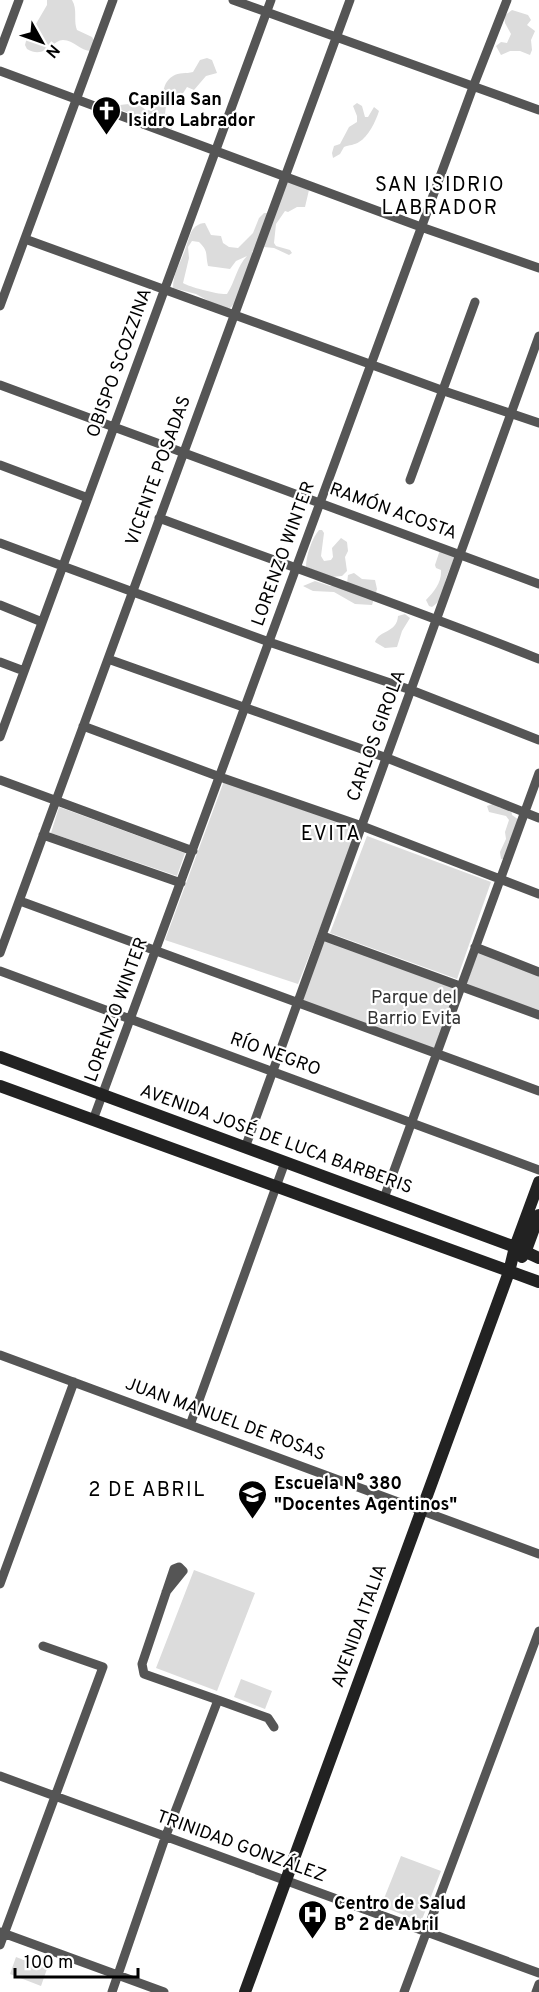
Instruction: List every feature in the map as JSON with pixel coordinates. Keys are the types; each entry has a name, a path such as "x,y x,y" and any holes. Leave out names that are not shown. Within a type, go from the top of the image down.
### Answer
{"main road":[{"name":"AVENIDA JOSÉ DE LUCA BARBERIS","path":"0,1057 384,1198 539,1258"},
{"path":"0,1086 539,1282"},
{"name":"AVENIDA ITALIA","path":"520,1250 539,1182"},
{"name":"AVENIDA ITALIA","path":"245,1992 509,1272 539,1215"}],"street":[{"path":"0,51 19,0"},
{"path":"0,306 4,280 25,239 113,0"},
{"path":"232,0 539,110"},
{"name":"OBISPO SCOZZINA","path":"0,737 3,717 24,671 271,0"},
{"name":"VICENTE POSADAS","path":"0,953 350,0"},
{"name":"LORENZO WINTER","path":"93,1120 421,227 507,0"},
{"path":"0,71 421,227 539,268"},
{"path":"25,239 444,391 512,412 539,423"},
{"path":"410,480 475,302"},
{"name":"CARLOS GIROLA","path":"245,1148 539,336"},
{"name":"RAMÓN ACOSTA","path":"0,385 539,584"},
{"path":"0,465 88,498"},
{"path":"159,518 437,618 539,659"},
{"path":"0,543 269,642 411,690 539,740"},
{"path":"0,606 42,622"},
{"path":"108,659 387,758 539,818"},
{"path":"0,662 24,671"},
{"path":"83,726 362,826 539,894"},
{"path":"384,1198 539,773"},
{"path":"0,780 193,851"},
{"path":"43,834 181,883"},
{"path":"20,901 539,1091"},
{"path":"323,936 539,1015"},
{"path":"476,947 539,972"},
{"name":"RÍO NEGRO","path":"0,971 539,1170"},
{"path":"190,1425 285,1162"},
{"name":"JUAN MANUEL DE ROSAS","path":"0,1355 539,1554"},
{"path":"0,1584 74,1382"},
{"path":"166,1592 142,1664 144,1674 268,1718 274,1727"},
{"path":"404,1992 539,1631"},
{"path":"0,1945 2,1933 103,1667 43,1646"},
{"path":"112,1992 165,1838 218,1700"},
{"name":"TRINIDAD GONZÁLEZ","path":"0,1776 539,1973"},
{"path":"2,1933 164,1992"},
{"path":"536,1992 539,1984"}],"green space":[{"path":"47,0 72,0 77,30 92,37 95,42 91,51 63,40 39,52 27,49 26,41 47,5"},
{"path":"512,10 528,15 531,20 527,25 535,31 531,40 530,55 520,51 510,51 501,55 496,46 501,42 507,43 511,34 504,16"},
{"path":"207,58 212,60 217,73 206,76 194,90 187,87 180,98 166,106 165,114 172,115 174,118 172,129 121,110 120,105 137,103 147,111 154,107 161,98 168,80 178,74 193,72 200,60"},
{"path":"357,103 362,106 365,117 368,117 374,107 379,111 376,119 362,140 344,147 340,154 333,158 334,146 340,144 349,127 357,122 353,106"},
{"path":"288,181 309,190 305,207 285,211 276,224 274,243 276,246 290,250 292,253 289,255 274,248 264,247 266,236"},
{"path":"264,213 268,213 258,244 252,252 254,255 245,284 229,309 196,294 173,288 176,272 194,228 205,223 211,235 221,236 223,243 229,247 238,248 253,233 259,218","holes":["192,241 199,242 205,251 208,266 230,269 236,261 247,256 227,294 191,287 183,283 189,258 188,247"]},
{"path":"319,530 324,533 321,556 324,561 331,560 332,548 341,538 347,542 348,551 345,557 347,571 342,576 332,577 306,567 310,547"},
{"path":"440,550 456,551 441,596 432,607 426,600 439,583 441,570 435,565"},
{"path":"354,573 362,579 375,580 377,589 372,605 355,604 334,592 313,591 303,586 315,581 330,586 347,583 348,575"},
{"path":"405,614 410,618 402,631 397,647 385,648 375,642 380,635 395,626 398,616"},
{"path":"224,781 359,829 298,984 165,940"},
{"path":"495,803 500,808 511,808 512,815 519,820 504,859 501,859 500,852 506,839 505,832 509,820 506,816 489,812 487,806"},
{"path":"59,807 185,853 177,876 51,833"},
{"path":"367,836 491,882 457,979 330,933"},
{"name":"Parque del Barrio Evita","path":"324,940 459,987 436,1053 301,1001"},
{"path":"478,951 539,976 539,1012 466,986"},
{"path":"194,1570 255,1593 217,1691 156,1668"},
{"path":"241,1679 272,1691 265,1709 234,1697"},
{"path":"401,1856 441,1871 421,1922 381,1906"},
{"path":"16,1957 47,1969 41,1986 10,1974"}],"place":[{"name":"Capilla San Isidro Labrador","path":"107,136"},
{"name":"Escuela N° 380 \"Docentes Agentinos\"","path":"253,1520"},
{"name":"Centro de Salud B° 2 de Abril","path":"313,1940"}],"district":[{"name":"SAN ISIDRIO LABRADOR","path":"440,198"},
{"name":"EVITA","path":"331,835"},
{"name":"2 DE ABRIL","path":"147,1491"}]}
